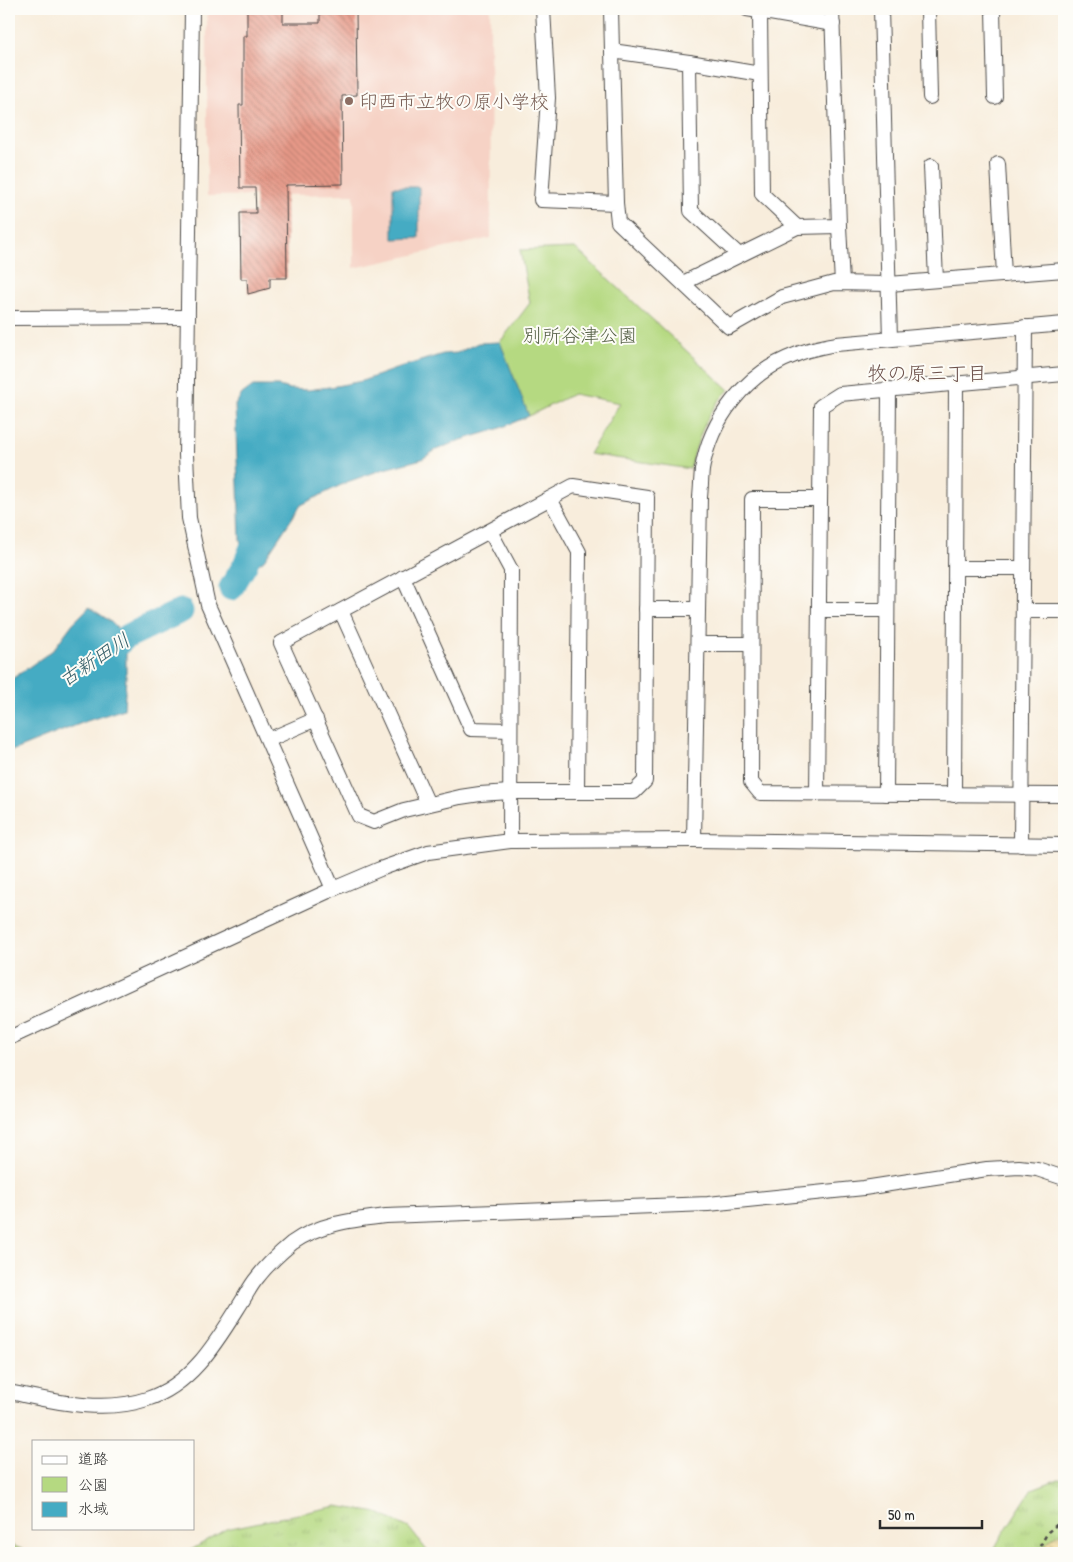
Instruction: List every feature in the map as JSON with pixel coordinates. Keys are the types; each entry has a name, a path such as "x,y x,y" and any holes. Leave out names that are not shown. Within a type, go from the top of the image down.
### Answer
{"street":[{"path":"192,9 186,456 189,518 208,605 333,889"},
{"path":"543,9 548,98 541,200 616,203"},
{"path":"611,9 618,222 729,327 782,297 834,283 889,284 1064,270"},
{"path":"832,9 842,283"},
{"path":"881,9 890,339"},
{"path":"928,9 930,97"},
{"path":"993,9 995,97"},
{"path":"797,227 762,194 760,74 753,10 833,24"},
{"path":"612,51 760,74"},
{"path":"688,62 691,211 739,256"},
{"path":"998,164 1004,275"},
{"path":"931,166 936,280"},
{"path":"683,283 797,227 839,226"},
{"path":"9,318 188,317"},
{"path":"694,840 702,469 709,444 720,420 734,398 762,372 793,355 811,349 836,344 1064,324"},
{"path":"1021,845 1025,327"},
{"path":"817,794 821,406 840,394 1064,374"},
{"path":"954,795 956,384"},
{"path":"886,794 889,389"},
{"path":"573,486 647,497 645,781 634,792 510,792 460,796 404,810 374,822 359,816 281,643 490,531 573,486"},
{"path":"550,499 579,552 577,792"},
{"path":"820,499 752,499 751,782 760,793 1064,795"},
{"path":"490,531 511,570 510,841"},
{"path":"956,568 1023,568"},
{"path":"403,578 471,728 510,730"},
{"path":"646,609 698,609"},
{"path":"820,610 887,610"},
{"path":"342,611 428,804"},
{"path":"1023,611 1064,611"},
{"path":"698,644 751,644"},
{"path":"268,740 316,719"},
{"path":"9,1038 333,889 380,869 428,852 510,841 694,840 1064,846"},
{"path":"9,1392 69,1404 102,1406 147,1399 169,1390 190,1374 207,1353 256,1278 272,1262 293,1243 311,1233 330,1225 354,1220 386,1216 708,1204 864,1188 987,1169 1019,1167 1037,1169 1064,1178"}],"path":[{"path":"1036,1553 1048,1532 1064,1518"}],"shaded area":[{"name":"印西市立牧の原小学校","path":"207,9 490,9 491,238 354,268 354,194 207,196"}],"green space":[{"name":"別所谷津公園","path":"575,248 729,390 714,407 704,426 690,469 589,454 620,403 573,394 529,416 500,342 530,303 520,250"},
{"path":"1064,1477 1064,1553 992,1553 1032,1489"},
{"path":"337,1506 378,1513 409,1528 429,1553 186,1553 226,1529"},
{"path":"9,1544 31,1553 9,1553"}],"sand":[{"path":"1064,1532 1064,1543 1048,1551 1046,1544 1056,1535"}],"water":[{"path":"393,187 419,187 419,238 393,239"},
{"path":"500,342 529,416 498,429 458,441 436,450 422,459 384,469 347,482 301,505 264,560 253,568 245,565 240,539 235,405 242,394 253,386 278,386 308,390 362,381 443,354 457,353 478,343"},
{"path":"89,607 110,621 126,637 124,709 87,721 9,752 9,681 53,650 73,623"}],"building":[{"path":"247,9 283,9 283,23 320,23 320,9 356,9 357,95 342,96 343,184 286,185 287,278 270,278 270,288 248,294 247,279 241,279 240,213 256,213 255,188 240,188 239,105 243,105 243,36 247,36"}],"waterway":[{"name":"古新田川","path":"231,588 245,565 257,535"},
{"name":"古新田川","path":"100,659 126,637 181,611"}],"place":[{"name":"印西市立牧の原小学校","path":"349,101"}],"district":[{"name":"牧の原三丁目","path":"927,372"}]}
